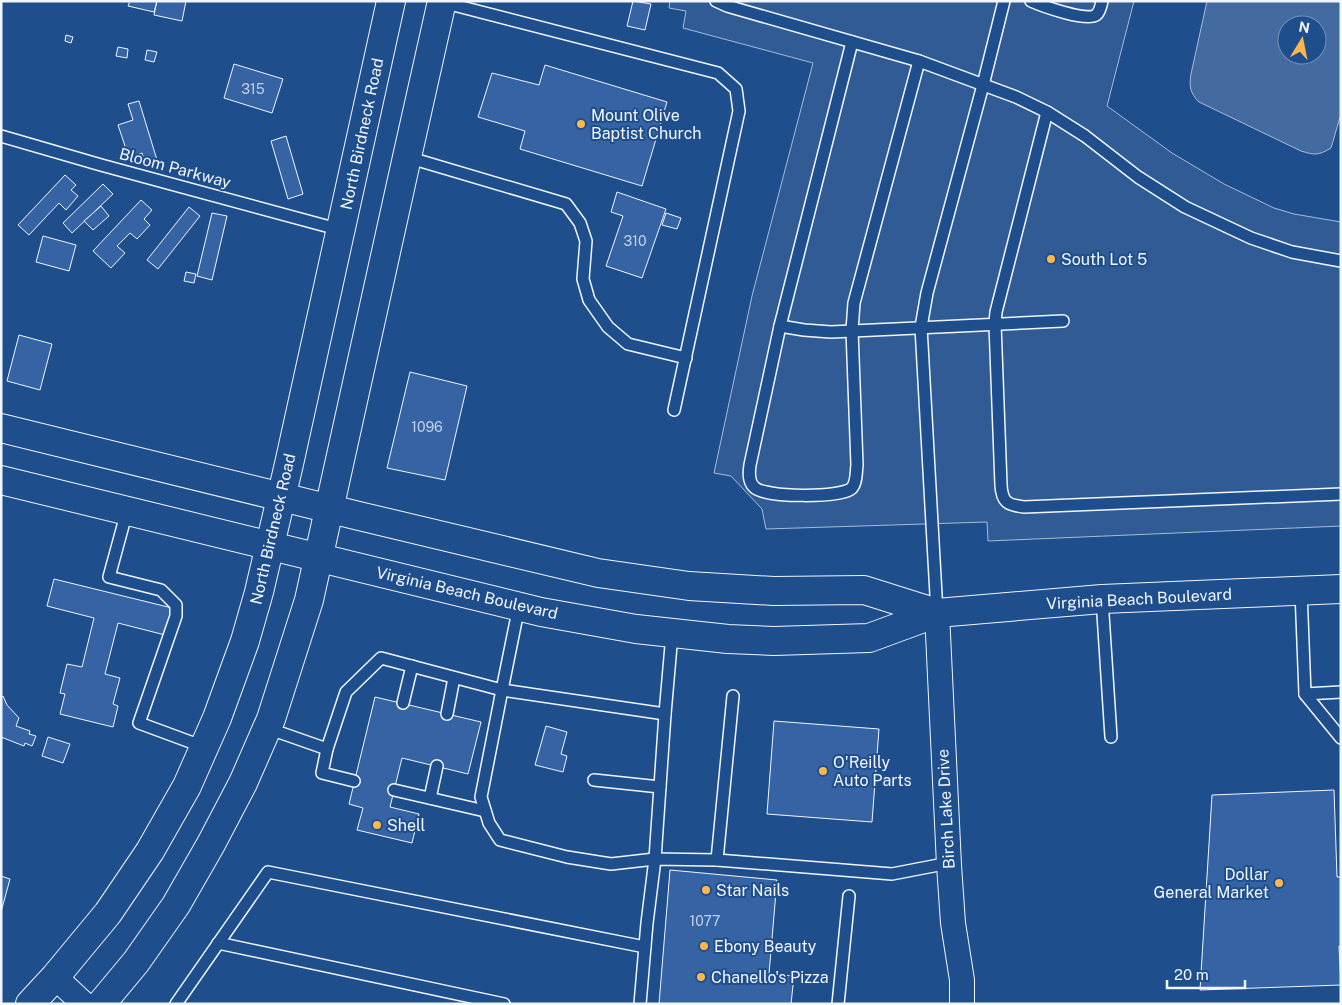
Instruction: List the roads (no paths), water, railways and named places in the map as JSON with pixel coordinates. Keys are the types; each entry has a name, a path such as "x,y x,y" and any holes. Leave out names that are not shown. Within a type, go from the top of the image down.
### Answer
{"main road":[{"name":"North Birdneck Road","path":"30,1004 108,913 150,851 187,786 217,718 245,641 270,546 391,1"},
{"path":"101,1004 136,962 176,905 211,844 243,782 276,702 309,600 319,558 442,2"},
{"name":"Virginia Beach Boulevard","path":"1,428 598,573 689,586 774,591 864,590 937,613"},
{"name":"Virginia Beach Boulevard","path":"1,480 519,606 594,622 672,634 728,639 774,641 869,638 937,613 1102,599 1341,589"}],"street":[{"name":"Birch Lake Drive","path":"937,613 949,863 953,922 962,980 962,1004"},
{"path":"55,977 84,1004"}],"lane":[{"path":"716,1 727,6 919,61 1016,97 1047,112 1085,136 1138,177 1192,210 1251,238 1292,252 1341,261"},
{"path":"937,613 922,327 927,293 1004,1"},
{"path":"1031,1 1089,18 1096,15 1102,1"},
{"path":"442,2 718,73 736,89 740,111 674,410"},
{"path":"852,42 780,326 750,465 750,482 761,492 786,496 838,493 851,489 855,483 857,465 852,330 854,303 919,61"},
{"path":"1047,112 998,300 994,324 1002,494 1006,502 1013,506 1024,507 1071,506 1341,494"},
{"name":"Bloom Parkway","path":"1,136 341,230"},
{"path":"407,157 566,204 580,223 586,240 583,279 589,300 608,327 628,344 686,358"},
{"path":"780,326 817,332 1063,321"},
{"path":"127,511 109,577 161,590 176,605 176,616 139,722 204,747"},
{"path":"1301,590 1306,694 1341,738"},
{"path":"1102,599 1111,737"},
{"path":"519,606 481,797 489,823 500,840 567,857 611,864 655,859 717,860 892,874 949,863"},
{"path":"640,1004 655,859 672,634"},
{"path":"354,781 322,773 327,749 346,692 381,658 502,690 665,714"},
{"path":"403,703 412,666"},
{"path":"447,714 454,678"},
{"path":"1306,694 1341,692"},
{"path":"717,860 733,696"},
{"path":"266,728 327,749"},
{"path":"430,798 437,766"},
{"path":"594,780 660,787"},
{"path":"394,790 485,811"},
{"path":"176,1004 268,872 645,947"},
{"path":"838,1004 849,896"},
{"path":"218,943 504,1004"}],"place":[{"name":"Mount Olive Baptist Church","path":"581,124"},
{"name":"South Lot 5","path":"1051,259"},
{"name":"O'Reilly Auto Parts","path":"823,771"},
{"name":"Shell","path":"377,825"},
{"name":"Dollar General Market","path":"1279,883"},
{"name":"Star Nails","path":"706,890"},
{"name":"Ebony Beauty","path":"704,946"},
{"name":"Chanello's Pizza","path":"701,977"}]}
